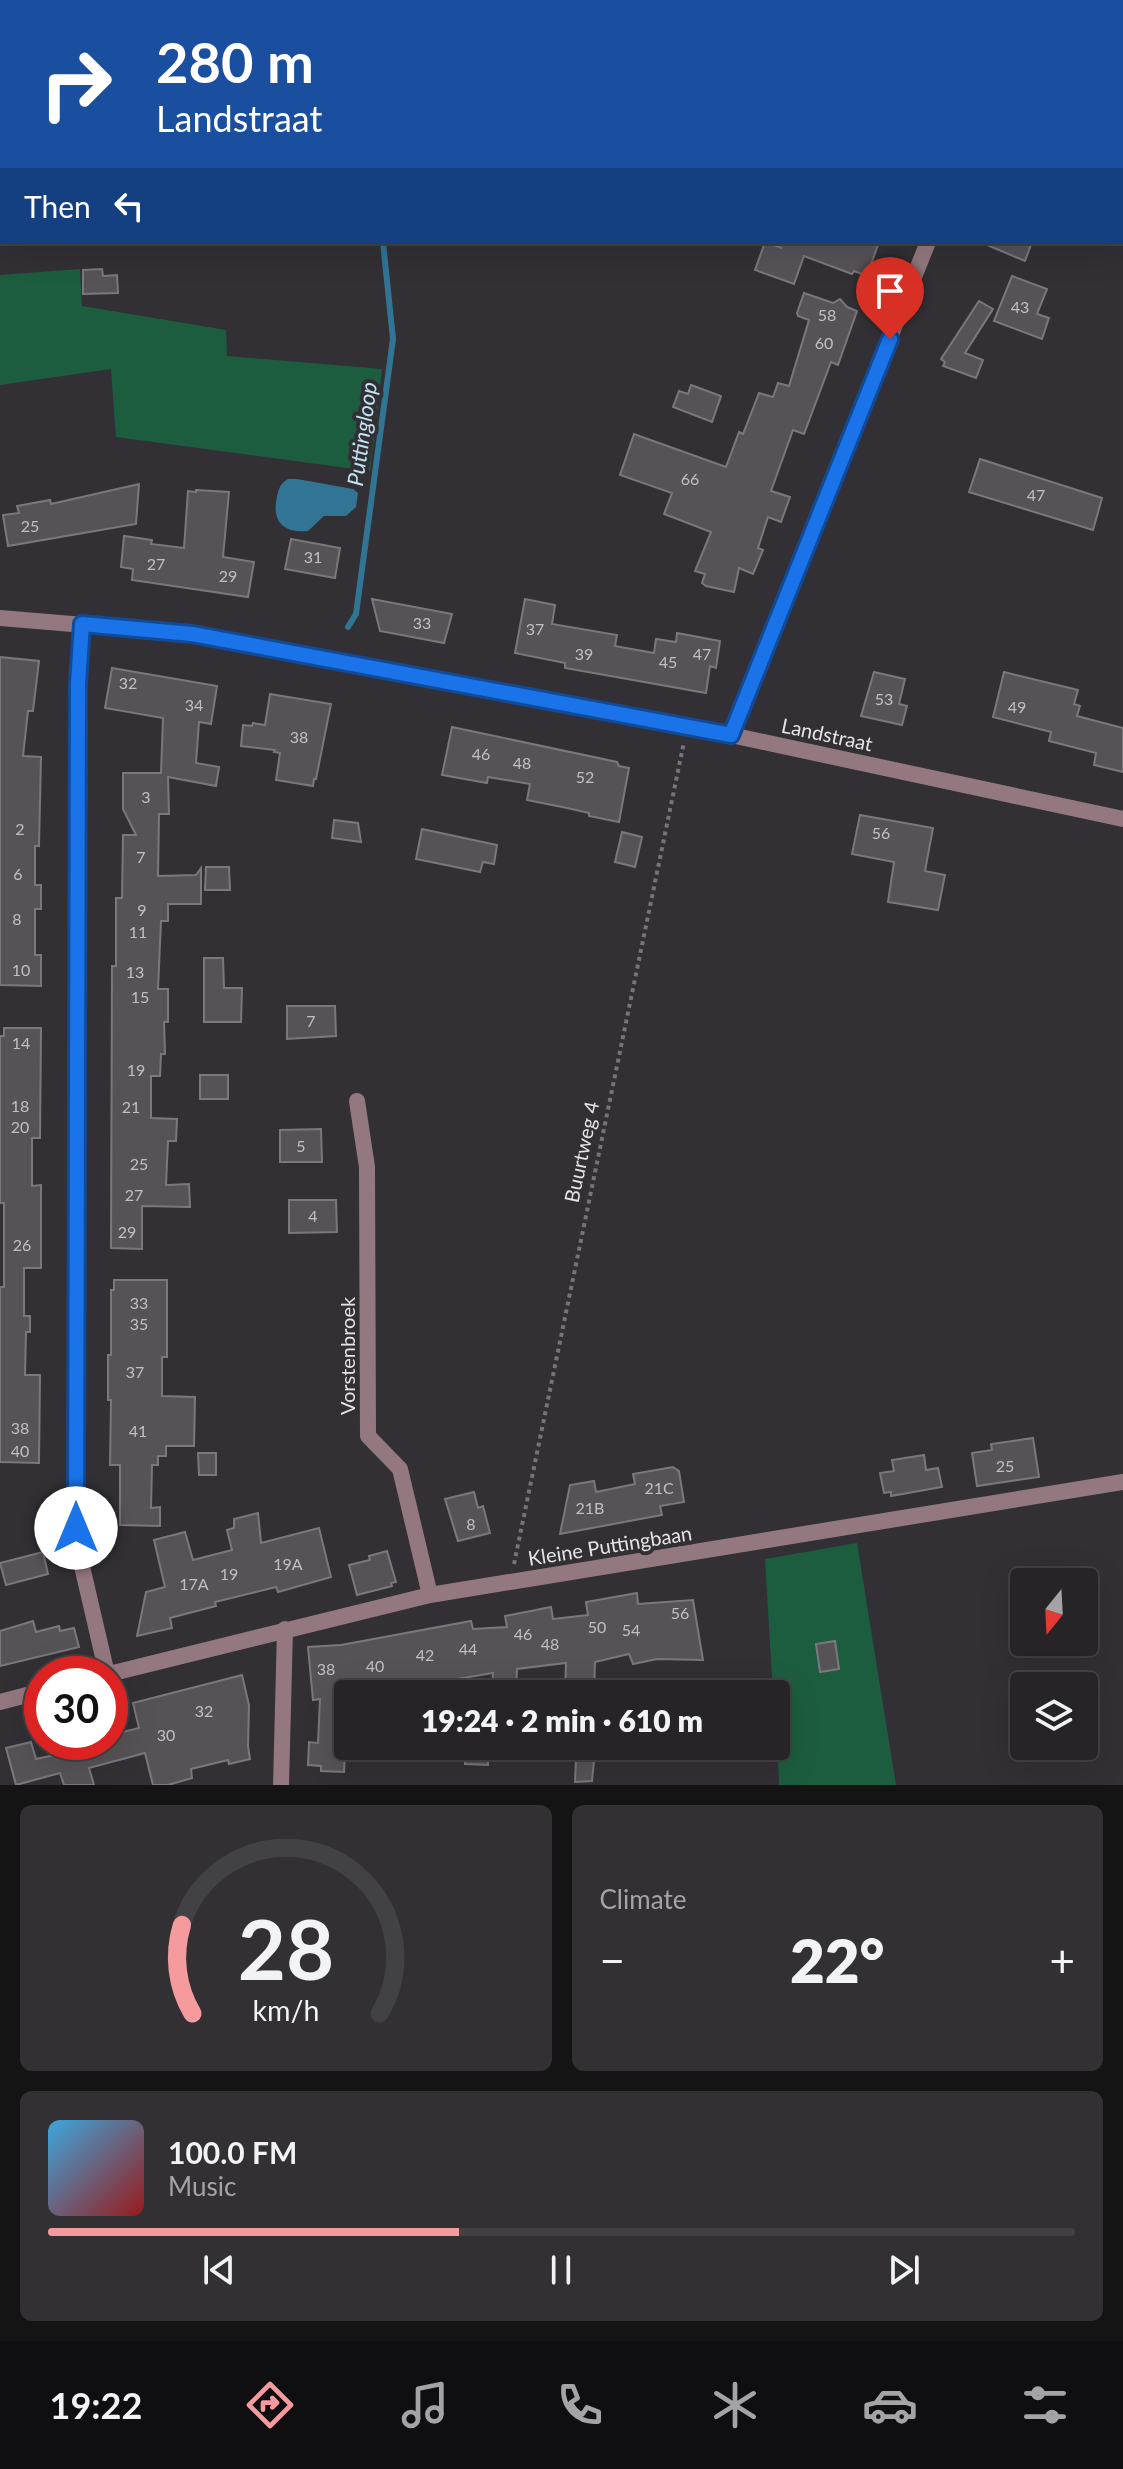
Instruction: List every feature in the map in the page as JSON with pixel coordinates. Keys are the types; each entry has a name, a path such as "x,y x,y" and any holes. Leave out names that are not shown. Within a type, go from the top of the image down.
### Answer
{"street":[{"path":"731,735 927,244"},
{"name":"Landstraat","path":"0,618 192,634 731,735 1123,819"},
{"path":"82,624 78,684 76,1528 104,1656"},
{"name":"Vorstenbroek","path":"357,1101 367,1167 368,1436 400,1469 430,1595"},
{"name":"Kleine Puttingbaan","path":"128,1669 430,1595 1123,1482"},
{"path":"281,1785 285,1629"},
{"path":"0,1702 24,1696"}],"path":[{"name":"Buurtweg 4","path":"511,1582 686,728"}],"green space":[{"path":"80,269 82,306 226,330 227,356 382,369 370,471 116,437 111,369 0,385 0,275"},
{"path":"857,1543 896,1785 779,1785 778,1760 790,1760 790,1680 772,1680 765,1559"}],"water":[{"path":"288,479 353,489 358,493 356,507 346,516 324,516 308,531 288,529 279,522 276,502 279,489"}],"building":[{"path":"764,244 782,248 771,244 878,244 867,276 854,271 852,274 804,256 794,284 755,270"},
{"path":"985,244 1031,244 1025,261"},
{"path":"102,269 103,276 117,275 118,293 83,294 83,270"},
{"path":"1012,276 1047,289 1037,314 1049,318 1042,339 994,321"},
{"path":"804,293 833,303 840,299 847,307 857,311 838,365 831,362 804,434 793,430 771,491 790,497 781,522 768,517 758,548 763,550 753,574 739,568 734,592 706,586 702,583 705,574 695,571 711,532 664,514 672,493 620,475 634,434 726,467 759,393 773,397 778,383 789,386 809,320 797,313"},
{"path":"979,301 993,309 965,353 983,360 976,378 943,366 945,362 941,359"},
{"path":"691,385 721,396 712,422 673,407 679,391 688,394"},
{"path":"980,459 1102,498 1093,530 969,492"},
{"path":"139,484 136,524 8,546 3,515 19,513 17,506 50,500 51,504"},
{"path":"188,491 229,492 223,557 254,562 248,597 132,580 133,569 121,567 124,536 152,540 151,544 184,548"},
{"path":"291,539 340,548 335,578 285,569"},
{"path":"372,599 452,614 444,643 380,631"},
{"path":"525,599 555,605 552,624 617,635 615,646 654,653 656,639 676,642 677,633 720,641 716,668 710,666 706,693 565,668 565,663 515,653"},
{"path":"0,657 39,661 33,711 28,711 23,756 41,757 35,885 41,885 41,909 35,909 35,955 41,955 41,986 0,985"},
{"path":"112,668 217,686 211,724 199,722 196,763 219,767 216,786 168,777 169,814 159,814 158,876 196,875 201,868 201,904 168,904 168,921 161,921 158,989 168,989 168,1022 164,1022 165,1054 161,1054 160,1076 151,1076 151,1118 177,1119 176,1141 168,1141 166,1185 189,1184 190,1207 142,1206 142,1249 111,1248 112,966 116,966 116,898 122,898 123,835 136,835 123,809 123,773 161,773 163,718 105,708"},
{"path":"874,672 905,679 899,704 907,706 902,725 861,716"},
{"path":"1004,672 1078,690 1074,704 1080,706 1077,716 1123,728 1123,772 1094,765 1096,753 1049,741 1051,732 993,717"},
{"path":"270,694 331,704 313,786 276,780 280,753 275,750 241,746 243,725 265,725"},
{"path":"452,727 617,762 619,766 629,768 619,822 527,800 530,784 488,777 487,783 442,775"},
{"path":"860,815 933,828 925,871 945,875 938,910 888,902 894,862 852,854"},
{"path":"334,820 358,823 361,842 332,838"},
{"path":"422,829 497,845 494,864 483,862 480,872 416,859"},
{"path":"622,832 642,837 635,867 615,862"},
{"path":"206,867 229,867 230,890 205,890"},
{"path":"204,958 223,958 224,988 242,988 241,1022 204,1022"},
{"path":"287,1006 335,1006 336,1036 287,1039"},
{"path":"4,1028 41,1028 40,1138 32,1138 32,1186 41,1185 41,1268 24,1268 24,1316 30,1316 30,1332 26,1332 25,1375 40,1375 39,1463 0,1462 0,1287 4,1287 4,1203 0,1203 0,1036 4,1036"},
{"path":"200,1075 228,1075 228,1099 200,1099"},
{"path":"321,1129 322,1162 280,1162 280,1130"},
{"path":"289,1200 336,1200 337,1232 289,1233"},
{"path":"114,1280 167,1280 167,1357 162,1357 162,1396 195,1397 194,1446 166,1446 166,1456 158,1456 158,1465 152,1465 151,1508 160,1507 160,1526 120,1525 120,1465 110,1465 111,1400 108,1400 111,1290 114,1290"},
{"path":"1033,1438 1039,1477 977,1486 972,1453 992,1450 991,1444"},
{"path":"198,1453 216,1453 216,1475 199,1475"},
{"path":"924,1455 926,1470 938,1468 942,1487 891,1496 891,1492 884,1493 880,1473 894,1471 892,1460"},
{"path":"673,1467 679,1471 684,1502 660,1506 662,1515 560,1534 570,1485 594,1481 596,1492 635,1484 633,1474"},
{"path":"474,1492 478,1508 483,1506 490,1533 458,1541 445,1499"},
{"path":"258,1513 261,1543 319,1528 331,1577 278,1592 276,1587 215,1602 216,1606 170,1618 172,1628 137,1636 146,1592 165,1587 154,1540 185,1532 193,1560 232,1550 227,1530 234,1528 234,1519"},
{"path":"387,1551 396,1582 391,1583 392,1586 357,1595 349,1565 370,1560 369,1556"},
{"path":"43,1552 48,1574 6,1585 0,1563"},
{"path":"637,1593 638,1604 693,1600 703,1660 657,1659 633,1664 629,1654 595,1662 594,1680 565,1680 566,1663 517,1669 517,1680 493,1680 493,1673 452,1680 334,1680 334,1760 345,1760 344,1772 321,1771 321,1766 308,1765 309,1742 318,1743 320,1699 313,1700 308,1647 341,1645 471,1621 473,1629 507,1627 505,1616 551,1607 553,1619 588,1615 586,1602"},
{"path":"33,1621 36,1632 59,1626 60,1631 74,1628 79,1647 42,1656 24,1656 24,1660 0,1666 0,1631"},
{"path":"835,1641 839,1669 820,1672 816,1644"},
{"path":"242,1675 249,1705 250,1759 229,1764 228,1760 191,1769 192,1778 168,1785 153,1785 145,1753 128,1758 128,1731 139,1728 133,1703"},
{"path":"24,1744 24,1760 119,1760 89,1768 94,1785 64,1785 60,1773 16,1785 6,1748"},
{"path":"465,1760 488,1760 488,1765 465,1764"},
{"path":"576,1760 594,1761 592,1781 575,1782"}],"waterway":[{"name":"Puttingloop","path":"348,627 356,614 393,339 383,244"}],"route":[{"path":"76,1528 78,684 82,624 192,634 731,735 890,339"}]}
